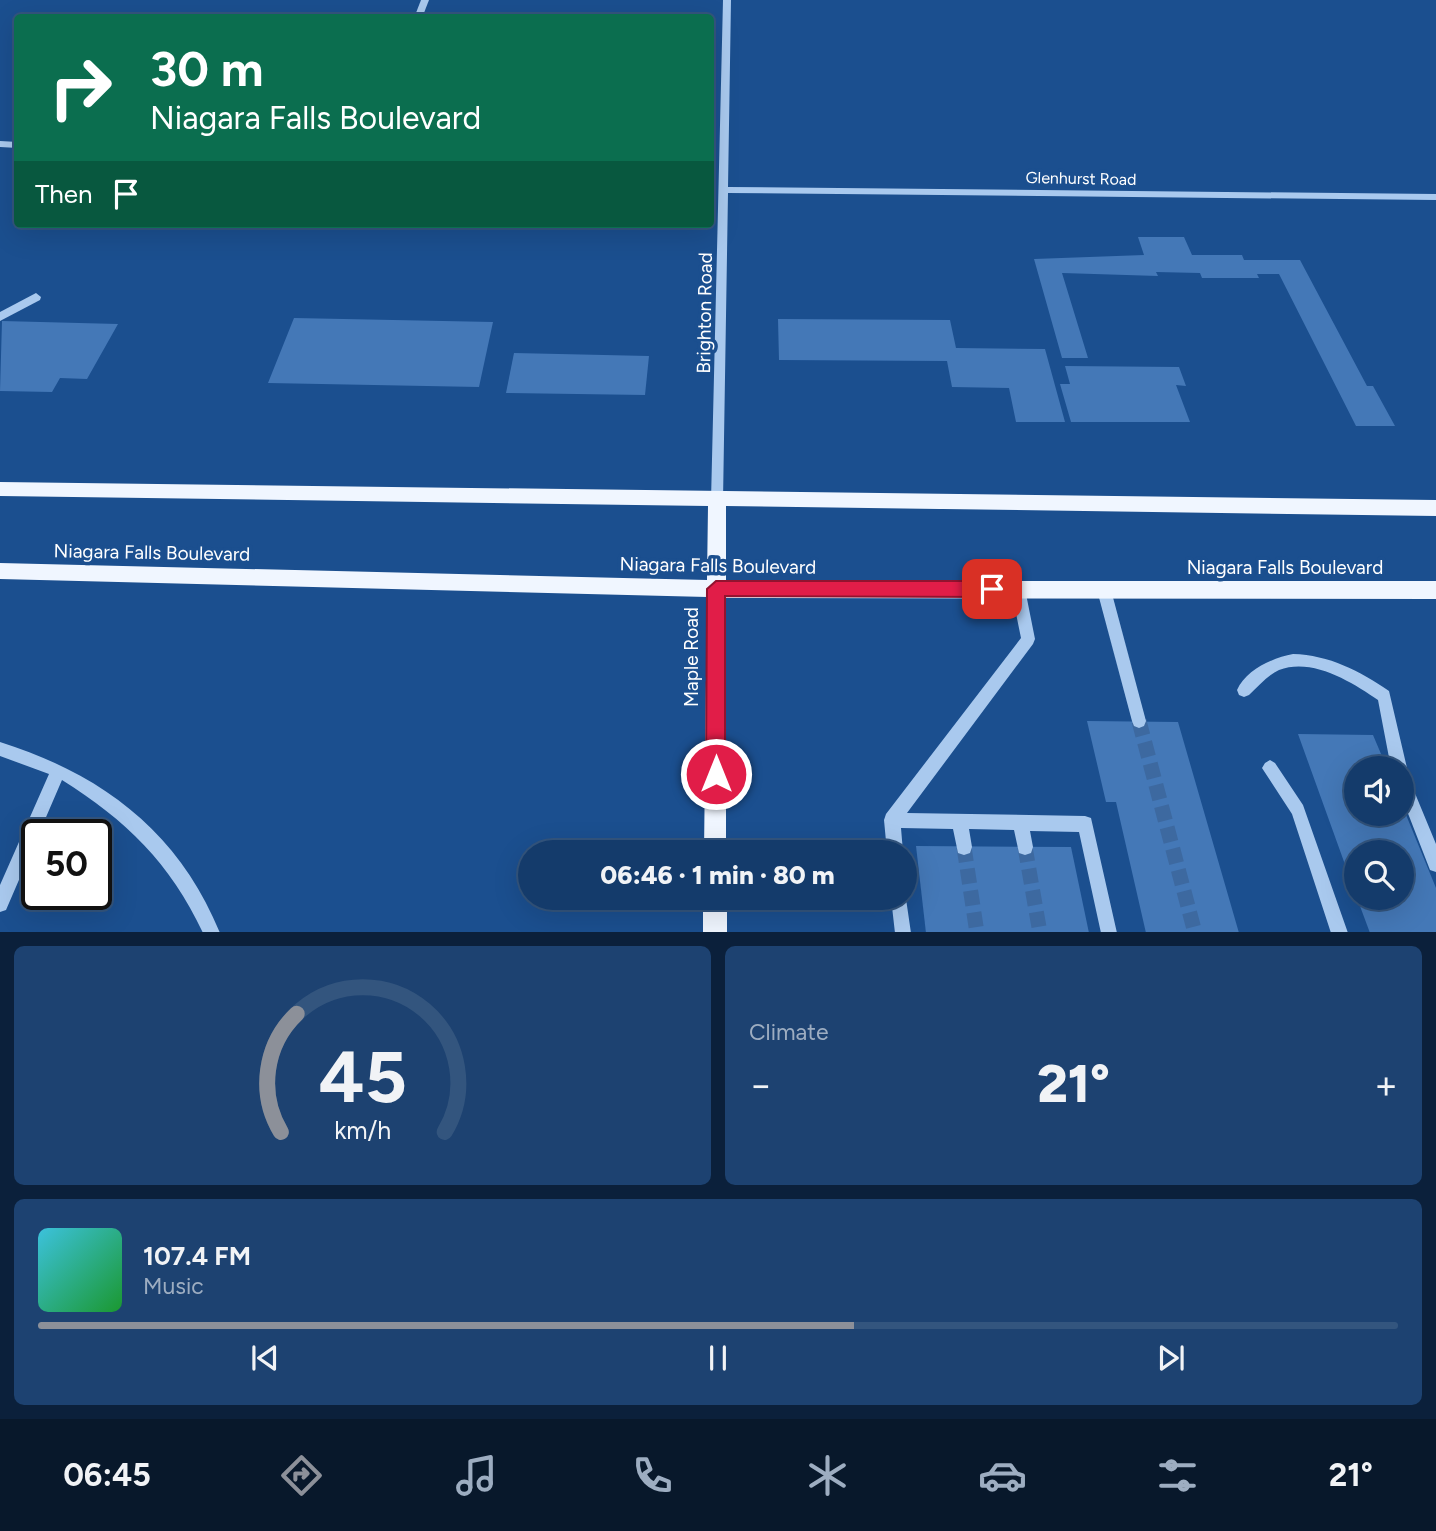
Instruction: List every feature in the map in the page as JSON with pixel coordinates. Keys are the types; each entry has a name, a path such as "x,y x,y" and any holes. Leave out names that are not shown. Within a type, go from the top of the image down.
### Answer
{"main road":[{"path":"0,489 1436,508"},
{"name":"Maple Road","path":"715,840 717,500"},
{"name":"Niagara Falls Boulevard","path":"0,571 716,589 1436,590"},
{"path":"715,910 715,932"}],"street":[{"name":"Brighton Road","path":"717,500 727,0"},
{"name":"Glenhurst Road","path":"725,191 1436,197"},
{"path":"0,317 36,297"},
{"path":"894,840 892,820 1028,639 1018,589"},
{"path":"1104,590 1139,721"},
{"path":"1244,690 1272,667 1293,662 1322,666 1364,682 1384,696 1396,756"},
{"path":"1270,768 1298,810 1340,932"},
{"path":"1414,809 1436,864"},
{"path":"960,821 964,847"},
{"path":"1021,823 1025,847"},
{"path":"900,910 902,932"}],"lane":[{"path":"0,749 58,771 119,809 157,846 184,878 211,932"},
{"path":"0,904 58,771"},
{"path":"892,820 1085,824 1109,932"}],"building":[{"path":"1138,237 1184,237 1192,255 1242,255 1244,260 1300,260 1367,386 1373,386 1395,426 1356,426 1279,274 1257,274 1259,278 1202,278 1200,273 1156,272 1158,276 1062,273 1088,358 1062,358 1034,259 1144,255"},
{"path":"294,318 493,322 479,387 268,383"},
{"path":"778,319 950,320 956,348 1045,349 1065,422 1016,422 1009,388 952,387 947,361 779,360"},
{"path":"2,321 118,324 87,379 60,378 52,392 0,391"},
{"path":"514,353 649,356 645,395 506,393"},
{"path":"1065,366 1179,367 1186,386 1176,385 1190,422 1071,422 1060,384 1070,384"},
{"path":"1087,721 1178,722 1239,932 1146,932 1116,802 1106,802"},
{"path":"1298,734 1373,735 1382,756 1344,756 1344,826 1411,826 1436,888 1436,932 1370,932 1361,910 1414,910 1414,840 1344,840 1344,862"},
{"path":"917,846 1071,847 1089,932 926,932"}],"tunnel":[{"path":"1139,721 1195,932"},
{"path":"964,847 977,932"},
{"path":"1025,847 1040,932"}],"route":[{"path":"716,774 716,589 992,589"}]}
